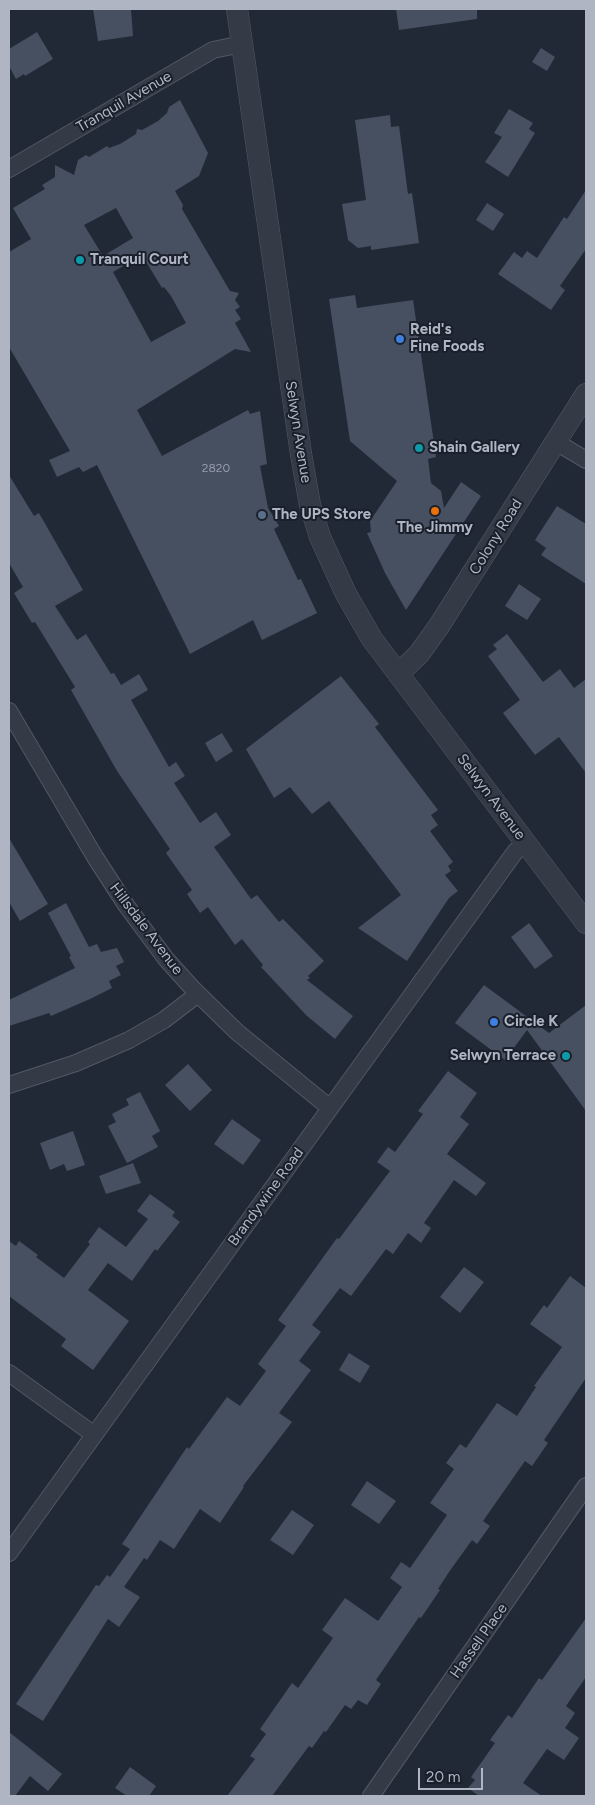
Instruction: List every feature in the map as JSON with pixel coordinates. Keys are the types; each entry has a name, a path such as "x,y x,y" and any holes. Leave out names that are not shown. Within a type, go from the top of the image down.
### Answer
{"street":[{"name":"Selwyn Avenue","path":"237,9 300,445 310,505 327,554 346,594 372,639 586,924"},
{"name":"Tranquil Avenue","path":"9,170 213,50 242,44"},
{"name":"Colony Road","path":"398,674 419,654 439,626 586,394"},
{"path":"556,442 586,460"},
{"name":"Hillsdale Avenue","path":"9,711 95,857 126,905 166,959 198,994 264,1055 330,1108"},
{"name":"Brandywine Road","path":"9,1553 93,1434 515,852 526,842"},
{"path":"9,1085 76,1063 129,1040 164,1020 198,994"},
{"path":"9,1373 93,1434"},
{"name":"Hassell Place","path":"371,1796 586,1486"}],"building":[{"path":"93,9 131,9 133,36 98,41"},
{"path":"396,9 477,9 477,19 399,30"},
{"path":"37,32 53,59 25,76 24,74 16,79 9,66 9,49"},
{"path":"541,48 555,57 547,71 532,62"},
{"path":"180,100 208,153 199,176 175,191 183,205 182,209 230,291 239,293 235,300 240,307 235,310 241,319 235,323 251,352 235,349 137,410 162,456 248,410 250,414 260,411 267,464 260,466 268,508 279,526 274,529 298,580 301,579 317,613 262,640 253,620 190,654 97,465 83,472 79,467 57,477 49,460 70,451 9,347 9,252 31,239 13,208 45,189 42,185 55,177 55,165 74,175 78,160 86,155 89,157 107,146 109,148 120,144 136,134 137,129 142,130 158,121 167,113 169,107","holes":["116,208 133,238 103,256 84,225","142,255 162,288 164,287 171,296 186,323 151,342 113,272"]},
{"path":"509,109 533,123 529,129 535,133 508,177 485,162 502,137 494,133"},
{"path":"390,115 391,127 399,126 408,194 412,193 419,243 371,250 371,246 358,248 348,240 342,204 366,200 355,120"},
{"path":"586,190 586,249 560,286 565,290 551,310 498,274 514,252 522,258 527,251 537,258 564,217 567,219"},
{"path":"487,203 504,214 493,231 476,220"},
{"path":"355,295 357,308 413,300 436,457 428,459 431,483 441,491 444,508 461,482 481,496 406,610 385,573 367,533 371,532 370,521 397,481 350,441 329,299"},
{"path":"9,475 34,516 39,513 83,590 55,606 77,640 86,634 111,674 114,673 121,685 139,674 148,690 131,700 169,767 176,762 185,776 174,783 200,823 216,812 231,835 214,847 251,899 257,895 279,922 283,919 324,961 308,976 310,978 307,980 353,1016 335,1039 307,1016 261,967 263,965 242,939 235,945 208,907 200,913 187,894 192,890 166,853 170,849 117,771 71,690 75,687 35,622 32,623 14,593 23,587 9,563"},
{"path":"557,506 586,524 586,584 541,555 546,548 535,540"},
{"path":"519,584 541,599 527,620 505,606"},
{"path":"507,634 543,682 560,669 574,688 586,679 586,773 559,737 535,755 503,713 520,700 488,656 497,649 493,645"},
{"path":"341,676 379,724 375,727 438,810 431,815 438,825 430,831 453,862 448,866 451,871 445,875 458,891 449,898 407,961 358,928 401,895 329,801 312,814 290,787 274,798 246,749"},
{"path":"222,733 233,751 216,762 205,743"},
{"path":"9,838 48,904 20,921 9,902"},
{"path":"66,903 89,947 97,944 101,952 117,948 124,962 116,966 121,975 109,981 112,988 90,999 51,1016 49,1013 9,1026 9,1000 75,968 69,957 71,956 48,913"},
{"path":"529,923 553,956 535,969 511,937"},
{"path":"484,985 549,1033 586,1005 586,1111 527,1030 505,1060 455,1023"},
{"path":"188,1064 212,1090 190,1111 165,1085"},
{"path":"448,1071 477,1093 460,1117 469,1124 447,1154 486,1183 476,1196 454,1180 424,1223 431,1228 421,1243 408,1233 393,1254 386,1249 351,1296 340,1288 312,1325 321,1332 299,1361 311,1370 279,1413 292,1422 243,1486 220,1523 200,1509 174,1549 160,1540 147,1560 144,1558 124,1587 140,1597 119,1627 108,1619 43,1721 16,1704 96,1585 99,1586 107,1575 110,1577 130,1549 122,1544 187,1447 189,1449 227,1397 240,1406 266,1371 258,1364 286,1326 278,1320 337,1238 339,1239 390,1171 377,1162 388,1147 395,1152 423,1114 418,1111"},
{"path":"140,1092 160,1131 152,1136 158,1147 127,1163 108,1126 116,1122 112,1114 129,1105 126,1099"},
{"path":"232,1119 261,1140 243,1165 214,1144"},
{"path":"73,1131 85,1165 67,1171 64,1164 50,1170 40,1143"},
{"path":"133,1163 141,1183 106,1194 99,1176"},
{"path":"150,1194 175,1212 172,1216 180,1222 157,1251 155,1249 132,1281 108,1263 88,1290 129,1321 93,1370 61,1346 66,1339 9,1296 9,1241 16,1246 19,1241 38,1255 36,1257 64,1278 90,1244 88,1242 99,1227 126,1247 148,1219 137,1211"},
{"path":"464,1267 484,1282 460,1313 440,1297"},
{"path":"570,1276 586,1288 586,1378 544,1440 548,1443 532,1466 525,1461 483,1521 490,1526 477,1544 472,1540 449,1572 438,1589 440,1590 376,1680 381,1684 367,1705 358,1700 351,1709 345,1705 312,1748 309,1746 272,1796 227,1796 255,1759 250,1756 266,1734 260,1729 292,1683 298,1688 333,1638 322,1630 345,1598 378,1621 402,1587 390,1578 401,1562 410,1568 447,1515 430,1503 454,1469 446,1463 460,1444 466,1448 497,1403 517,1416 536,1387 534,1386 562,1347 530,1324 544,1305 547,1308"},
{"path":"349,1353 370,1366 360,1383 339,1370"},
{"path":"367,1481 396,1501 379,1524 351,1505"},
{"path":"292,1510 314,1525 293,1555 270,1540"},
{"path":"586,1618 586,1677 566,1706 575,1713 565,1728 579,1738 564,1760 547,1749 523,1783 542,1796 479,1796 468,1788 475,1780 471,1777 495,1743 490,1740 508,1715 512,1718 539,1678 542,1680"},
{"path":"9,1732 62,1774 48,1791 30,1776 15,1796 9,1796"},
{"path":"130,1767 156,1786 149,1796 127,1796 115,1788"}],"place":[{"name":"Tranquil Court","path":"80,260"},
{"name":"Reid's Fine Foods","path":"400,339"},
{"name":"Shain Gallery","path":"419,448"},
{"name":"The Jimmy","path":"435,511"},
{"name":"The UPS Store","path":"262,515"},
{"name":"Circle K","path":"494,1022"},
{"name":"Selwyn Terrace","path":"566,1056"}]}
